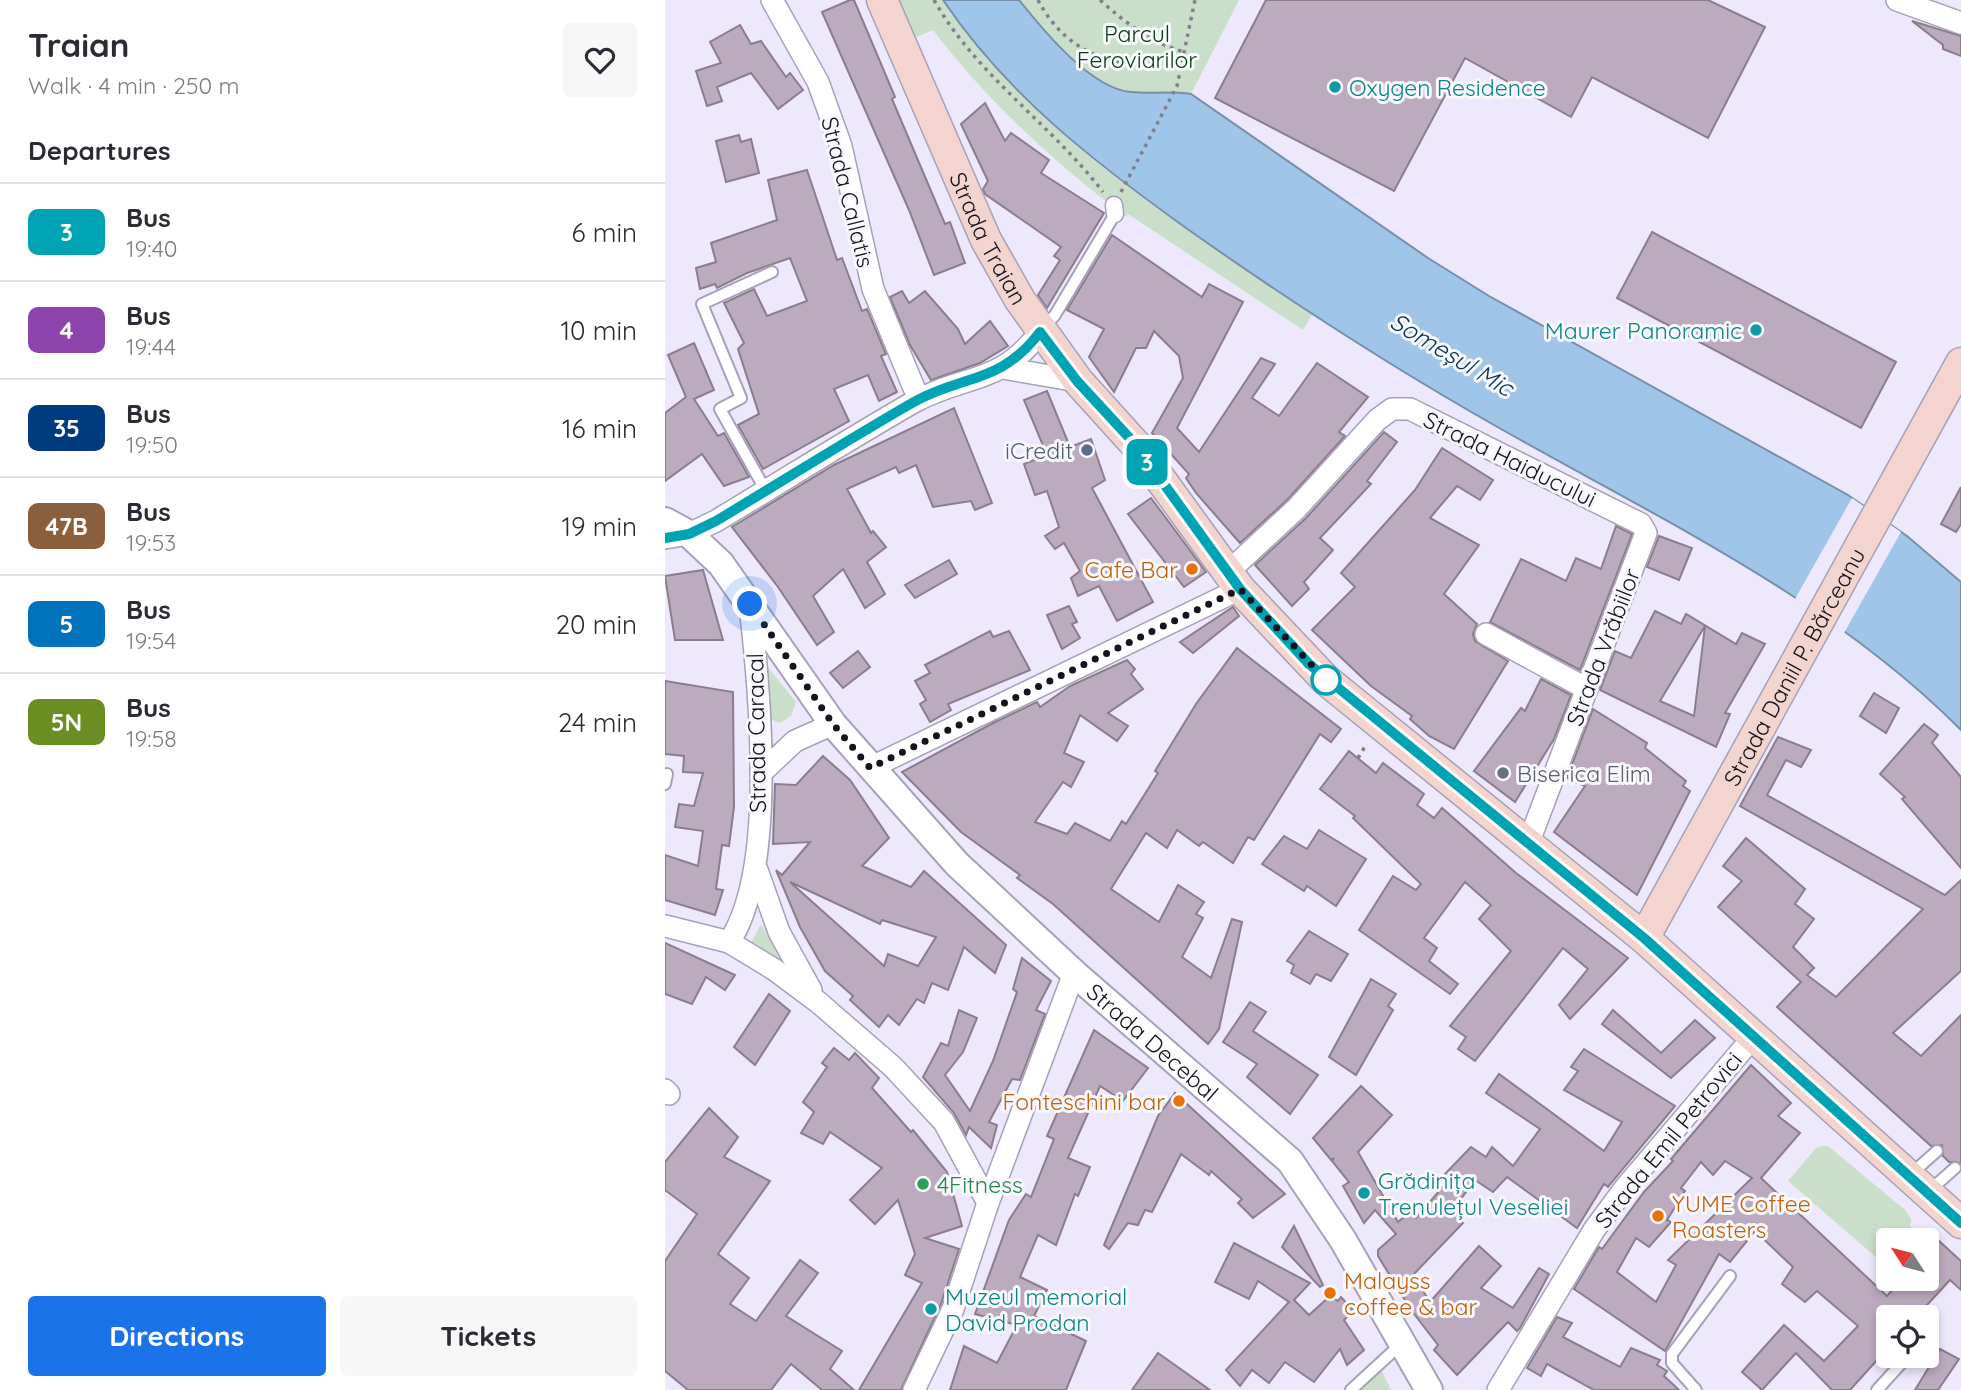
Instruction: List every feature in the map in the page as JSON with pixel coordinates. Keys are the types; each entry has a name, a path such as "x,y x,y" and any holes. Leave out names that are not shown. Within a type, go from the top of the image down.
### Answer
{"main road":[{"name":"Strada Traian","path":"883,0 986,240 1040,332 1077,381 1135,444 1234,581 1326,680 1644,938 1961,1223"},
{"name":"Strada Daniil P. Bărceanu","path":"1644,938 1878,517 1953,398 1961,363"}],"street":[{"name":"Strada Callatis","path":"772,0 818,82 841,146 873,289 913,388"},
{"path":"1897,0 1961,23"},
{"path":"677,536 766,491 916,401 1003,368 1026,350 1040,332"},
{"path":"1003,368 1077,381"},
{"name":"Strada Haiducului","path":"870,768 1234,581 1377,420 1392,410 1410,409 1641,524 1645,529"},
{"name":"Strada Decebal","path":"665,522 677,536 721,564 833,724 957,864 1074,973 1290,1161 1343,1240 1429,1390"},
{"name":"Strada Vrăbiilor","path":"1528,844 1645,529"},
{"name":"Strada Caracal","path":"750,604 757,668 761,773 755,861 748,906 729,942 775,970 818,1002 893,1067 944,1122 988,1203"},
{"path":"1486,634 1587,689"},
{"path":"761,773 795,741 833,724"},
{"name":"Strada Caracal","path":"755,861 764,897 779,932 818,1002"},
{"path":"665,926 729,942"},
{"path":"913,1390 953,1309 988,1203 1074,973"},
{"name":"Strada Emil Petrovici","path":"1498,1390 1594,1230 1625,1188 1754,1036"}],"lane":[{"path":"1040,332 1055,315 1116,206"},
{"path":"766,491 720,409 741,398 702,304 772,272"},
{"path":"1918,1185 1937,1151"},
{"path":"1918,1185 1955,1168"},
{"path":"1696,1390 1672,1363 1672,1354 1730,1276"},
{"path":"1351,1390 1401,1344"},
{"path":"1877,1390 1897,1368"}],"path":[{"path":"935,0 947,23 1003,89 1081,163 1116,206 1177,86 1195,0"},
{"path":"1038,0 1046,15 1072,43 1106,61 1141,66 1183,59"},
{"path":"1100,0 1126,23 1157,44 1184,52"},
{"path":"1358,758 1363,750"}],"green space":[{"path":"897,0 943,0 980,49 1021,94 1065,136 1161,211 1313,313 1303,330 1128,214 1126,217 1099,196 1048,153 999,106 933,30 914,38"},
{"name":"Parcul Feroviarilor","path":"1019,0 1239,0 1191,94 1131,92 1100,81 1069,56"},
{"path":"767,666 796,702 791,716 780,723 765,717"},
{"path":"761,924 784,966 749,947"},
{"path":"1828,1146 1905,1210 1911,1219 1910,1228 1876,1228 1876,1257 1788,1181 1816,1148"},
{"path":"1380,1368 1391,1390 1359,1390"}],"water":[{"name":"Someșul Mic","path":"943,0 1019,0 1069,56 1100,81 1131,92 1191,94 1428,258 1489,296 1848,495 1907,536 1961,582 1961,730 1910,683 1857,640 1800,601 1682,529 1501,429 1381,358 1186,228 1118,178 1054,125 995,66"}],"pier":[{"path":"1852,498 1901,532 1844,633 1795,599"}],"building":[{"path":"854,0 895,97 892,99 945,224 950,222 965,263 934,275 909,210 822,12"},
{"name":"Oxygen Residence","path":"1266,0 1708,0 1765,27 1708,138 1592,77 1571,117 1465,58 1394,191 1215,98"},
{"path":"1912,21 1961,36 1961,56 1943,49 1943,45"},
{"path":"740,25 751,44 761,41 786,77 790,73 803,90 778,109 751,73 717,87 722,101 707,106 696,71 721,63 710,42"},
{"path":"985,103 1005,141 1011,133 1049,160 1041,173 1104,213 1047,308 1038,295 1060,260 1054,256 1061,247 985,194 983,189 988,181 961,124"},
{"path":"739,135 741,142 751,139 759,173 726,182 716,141"},
{"path":"807,170 837,260 842,258 862,311 867,309 886,354 881,356 897,392 879,401 868,375 834,389 849,421 763,469 738,425 759,414 738,349 744,343 724,303 754,289 767,316 807,301 790,258 747,273 717,288 715,284 700,289 696,268 716,262 711,243 777,220 768,180"},
{"name":"Maurer Panoramic","path":"1652,232 1896,362 1861,428 1617,298"},
{"path":"1112,235 1202,297 1209,284 1243,302 1177,428 1199,452 1261,358 1275,364 1252,398 1279,416 1317,363 1368,397 1339,432 1345,436 1287,500 1240,543 1196,493 1186,478 1189,474 1152,433 1183,378 1179,356 1154,331 1146,348 1136,348 1114,392 1089,357 1104,329 1067,310"},
{"path":"902,291 909,303 925,291 958,329 965,344 990,321 1008,346 980,363 931,380 910,345 890,297"},
{"path":"694,343 714,390 694,399 718,436 724,433 749,477 724,486 702,454 665,481 665,413 686,397 668,355"},
{"path":"1047,391 1070,447 1091,439 1105,480 1092,488 1153,602 1117,621 1099,586 1078,596 1071,578 1080,571 1064,543 1055,549 1045,536 1059,527 1047,491 1035,495 1024,464 1047,455 1024,400"},
{"path":"954,408 992,503 975,510 971,501 933,507 916,465 899,473 896,467 847,489 871,533 873,531 886,547 867,562 885,594 865,608 843,569 813,596 834,632 817,645 778,587 732,527 834,465"},
{"path":"1384,432 1397,442 1367,481 1371,484 1320,538 1333,550 1304,582 1309,589 1292,606 1255,565 1306,518"},
{"path":"1442,448 1493,480 1480,500 1457,486 1430,518 1479,545 1444,594 1477,624 1473,634 1475,641 1508,661 1454,749 1429,736 1410,719 1412,716 1371,686 1312,630 1355,587 1341,573 1415,490"},
{"path":"1961,487 1961,524 1956,532 1941,524"},
{"path":"1151,498 1206,572 1184,587 1128,514"},
{"path":"1616,526 1632,534 1580,670 1490,622 1521,559 1566,581 1576,558 1601,569"},
{"path":"1659,536 1692,548 1679,580 1647,567"},
{"path":"949,560 957,574 915,598 905,585"},
{"path":"703,570 723,640 675,640 665,576"},
{"path":"1069,606 1077,622 1072,624 1080,638 1062,649 1047,615"},
{"path":"1233,607 1239,616 1193,653 1180,642"},
{"path":"1655,611 1681,624 1686,614 1736,644 1742,633 1765,644 1725,713 1730,714 1716,747 1600,690 1615,651 1631,658","holes":["1705,626 1694,716 1660,701"]},
{"path":"990,631 993,637 1009,631 1030,670 948,704 951,710 930,722 920,704 926,700 915,681 930,673 925,665"},
{"path":"1237,648 1341,729 1331,742 1320,734 1254,840 1248,837 1233,863 1203,842 1199,846 1177,830 1167,848 1146,833 1111,889 1159,922 1178,885 1204,902 1196,914 1203,918 1182,957 1211,978 1232,919 1242,922 1219,1029 1208,1044 1053,904 1017,878 1020,875 961,832 902,772 993,723 1037,702 1040,707 1070,686 1127,660 1135,669 1131,674 1143,689 1108,713 1128,726 1117,741 1080,715 1064,753 1084,762 1071,787 1063,782 1035,822 1067,834 1075,823 1110,841 1122,821 1126,824 1196,704"},
{"path":"858,651 870,667 843,688 830,673"},
{"path":"1541,679 1571,695 1554,739 1515,802 1474,771 1521,708 1525,711"},
{"path":"665,681 733,692 734,807 729,846 722,845 716,889 723,890 715,915 665,900 665,855 698,866 703,831 675,827 679,804 694,806 703,773 683,772 684,756 665,754"},
{"path":"1874,693 1899,708 1886,733 1860,716"},
{"path":"1593,709 1647,743 1645,748 1686,781 1683,786 1690,791 1637,895 1554,832 1585,786 1567,778"},
{"path":"1924,724 1938,735 1932,743 1961,777 1961,868 1902,799 1905,797 1880,774"},
{"path":"1778,737 1811,750 1801,767 1786,760 1767,795 1945,895 1961,880 1961,971 1893,1033 1921,1056 1961,1015 1961,1163 1949,1162 1943,1156 1942,1145 1931,1146 1777,1007 1801,982 1718,907 1742,881 1723,866 1746,838 1805,889 1795,904 1814,919 1793,947 1814,968 1807,975 1836,997 1923,909 1740,806"},
{"path":"1349,751 1376,773 1383,763 1424,794 1417,805 1434,818 1442,808 1516,873 1628,958 1570,1019 1559,1005 1588,969 1563,948 1475,1061 1458,1049 1466,1037 1450,1026 1511,951 1479,919 1491,905 1465,882 1424,938 1437,948 1429,961 1458,984 1450,994 1359,930 1393,876 1416,890 1421,884 1353,818 1355,816 1320,789"},
{"path":"823,756 850,780 889,838 862,866 911,887 924,871 1006,945 995,973 964,947 948,990 932,983 924,1003 917,999 899,1025 888,1015 879,1027 850,1000 853,996 825,971 800,927 776,870 782,875 810,842 773,844 775,784 796,785","holes":["790,882 880,924 882,920 936,937 918,966 888,954 884,966"]},
{"path":"1319,830 1366,859 1336,906 1307,886 1304,891 1262,864 1284,836 1307,849"},
{"path":"1309,931 1348,954 1331,981 1316,974 1310,984 1291,973 1294,965 1287,961"},
{"path":"665,943 735,975 725,990 706,977 692,1004 665,994"},
{"path":"1022,958 1051,981 1036,1010 1045,1014 1020,1080 1012,1079 989,1122 997,1125 991,1148 969,1127 966,1135 954,1113 923,1077 941,1043 948,1046 959,1010 977,1018 963,1052 945,1075 970,1111 993,1061 1017,992 1013,989"},
{"path":"1371,979 1396,994 1388,1006 1393,1010 1356,1075 1329,1057"},
{"path":"769,994 790,1011 755,1065 734,1047"},
{"path":"1250,1002 1266,1012 1253,1031 1318,1075 1290,1114 1247,1077 1257,1064 1223,1042"},
{"path":"1613,1010 1661,1053 1695,1020 1715,1038 1671,1078 1602,1024"},
{"path":"1094,1030 1148,1068 1123,1101 1100,1086 1068,1158 1090,1167 1078,1196 1075,1194 1056,1245 1038,1235 1020,1277 1047,1290 1034,1316 1086,1341 1066,1390 950,1390 964,1346 997,1363 1017,1325 975,1314 1009,1220 1026,1194 1031,1197 1054,1139 1047,1136"},
{"path":"834,1048 849,1060 855,1053 879,1078 872,1088 911,1132 913,1130 947,1172 962,1226 925,1238 959,1249 941,1304 901,1390 859,1390 922,1283 905,1275 915,1254 898,1200 875,1224 850,1200 882,1168 830,1132 823,1144 801,1133 814,1112 803,1102 827,1067 822,1063"},
{"path":"1584,1049 1675,1106 1608,1187 1604,1184 1577,1228 1507,1177 1493,1192 1475,1180 1452,1211 1463,1223 1413,1275 1430,1302 1479,1246 1501,1266 1481,1288 1513,1308 1539,1268 1549,1274 1520,1328 1517,1331 1508,1322 1457,1375 1434,1350 1438,1345 1411,1310 1378,1256 1378,1250 1396,1234 1375,1210 1364,1223 1343,1186 1349,1182 1332,1161 1334,1158 1331,1160 1313,1138 1361,1086 1392,1115 1358,1152 1398,1222 1409,1213 1416,1218 1447,1182 1441,1178 1471,1147 1486,1157 1492,1147 1513,1166 1540,1129 1486,1093 1499,1074 1604,1151 1622,1122 1564,1090 1578,1071 1571,1067"},
{"path":"1751,1065 1791,1103 1778,1116 1800,1133 1761,1178 1876,1286 1876,1292 1883,1292 1887,1296 1891,1292 1939,1292 1927,1305 1876,1305 1876,1361 1850,1390 1832,1390 1796,1353 1762,1390 1742,1372 1784,1325 1824,1361 1858,1326 1817,1291 1805,1302 1782,1284 1793,1267 1755,1231 1730,1262 1719,1254 1665,1351 1574,1289 1599,1247 1602,1249 1644,1192 1673,1161 1671,1159","holes":["1725,1161 1752,1178 1668,1260 1676,1265 1656,1302 1617,1272 1636,1238 1649,1247 1671,1222 1667,1220 1685,1191 1681,1188 1701,1162 1713,1175"]},
{"path":"1175,1093 1285,1194 1253,1218 1238,1203 1242,1199 1211,1171 1209,1175 1181,1154 1152,1212 1145,1210 1138,1225 1128,1223 1109,1249 1104,1245 1158,1116"},
{"path":"709,1108 738,1137 724,1157 770,1181 718,1254 749,1278 730,1304 756,1321 800,1260 818,1273 786,1316 842,1351 830,1369 854,1390 822,1390 791,1364 771,1390 688,1390 665,1371 665,1261 697,1214 665,1190 665,1162"},
{"path":"1294,1226 1323,1285 1320,1287 1282,1247"},
{"path":"1939,1241 1961,1261 1961,1290 1950,1280 1939,1292"},
{"path":"1234,1243 1310,1283 1294,1300 1309,1315 1330,1296 1338,1301 1341,1297 1353,1310 1344,1320 1364,1350 1347,1365 1340,1349 1314,1382 1285,1362 1269,1383 1252,1370 1240,1386 1226,1370 1289,1302 1258,1281 1249,1299 1215,1282"},
{"path":"1557,1317 1572,1323 1563,1337 1620,1367 1631,1348 1660,1360 1657,1365 1667,1371 1664,1376 1679,1390 1594,1390 1547,1364 1541,1376 1527,1368"},
{"path":"1939,1351 1959,1359 1938,1390 1915,1390 1928,1368 1939,1368"},
{"path":"1158,1353 1210,1390 1132,1390"}],"bus line":[{"name":"3","path":"665,538 689,534 716,521 916,401 1003,368 1026,350 1040,332 1077,381 1088,389 1135,444 1240,589 1309,664 1644,938 1961,1223"}],"place":[{"name":"Oxygen Residence","path":"1335,87"},
{"name":"Maurer Panoramic","path":"1756,330"},
{"name":"iCredit","path":"1087,450"},
{"name":"Cafe Bar","path":"1192,569"},
{"name":"Biserica Elim","path":"1503,773"},
{"name":"Fonteschini bar","path":"1179,1101"},
{"name":"4Fitness","path":"923,1184"},
{"name":"Grădinița Trenulețul Veseliei","path":"1364,1193"},
{"name":"YUME Coffee Roasters","path":"1658,1216"},
{"name":"Malayss coffee & bar","path":"1330,1293"},
{"name":"Muzeul memorial David Prodan","path":"931,1309"}],"route":[{"path":"750,604 833,724 870,768 1240,589 1326,680"}]}
